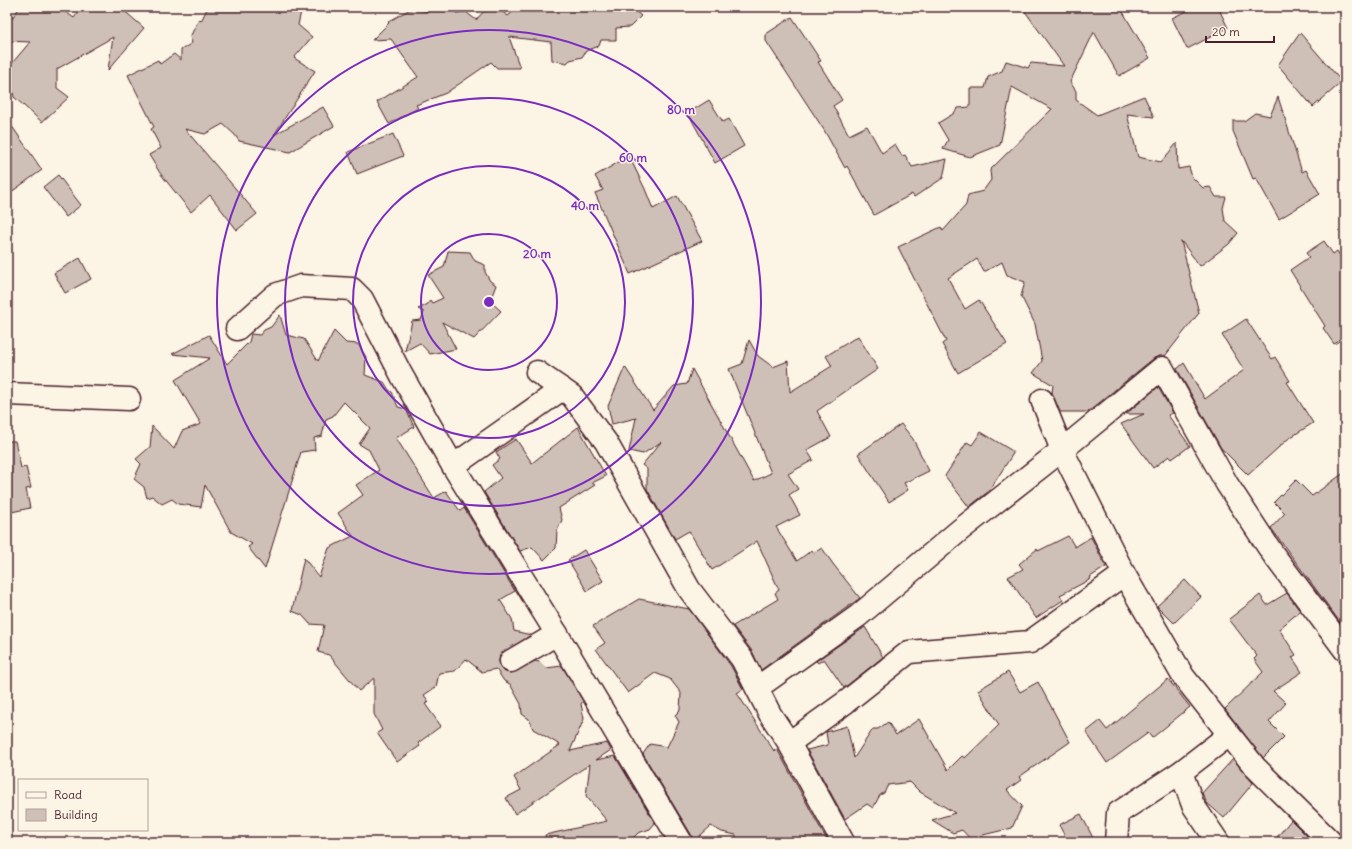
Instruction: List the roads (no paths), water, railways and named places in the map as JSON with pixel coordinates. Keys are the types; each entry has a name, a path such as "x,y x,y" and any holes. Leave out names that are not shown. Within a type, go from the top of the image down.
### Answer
{"street":[{"path":"237,330 275,295 301,286 352,289 362,299 402,376 453,466 557,634 681,842"},
{"path":"757,688 858,616 960,530 1062,450 1162,368 1227,484 1294,584 1345,650"},
{"path":"537,372 572,396 606,442 689,589 742,659 770,714 789,743 844,842"},
{"path":"453,466 562,389"},
{"path":"7,394 129,399"},
{"path":"1042,400 1062,450 1124,574 1183,676 1254,767 1331,842"},
{"path":"789,743 846,702 909,652 1030,642 1124,574"},
{"path":"511,661 557,634"},
{"path":"1116,842 1118,813 1181,772 1229,735"},
{"path":"1181,772 1193,805 1218,842"}]}
